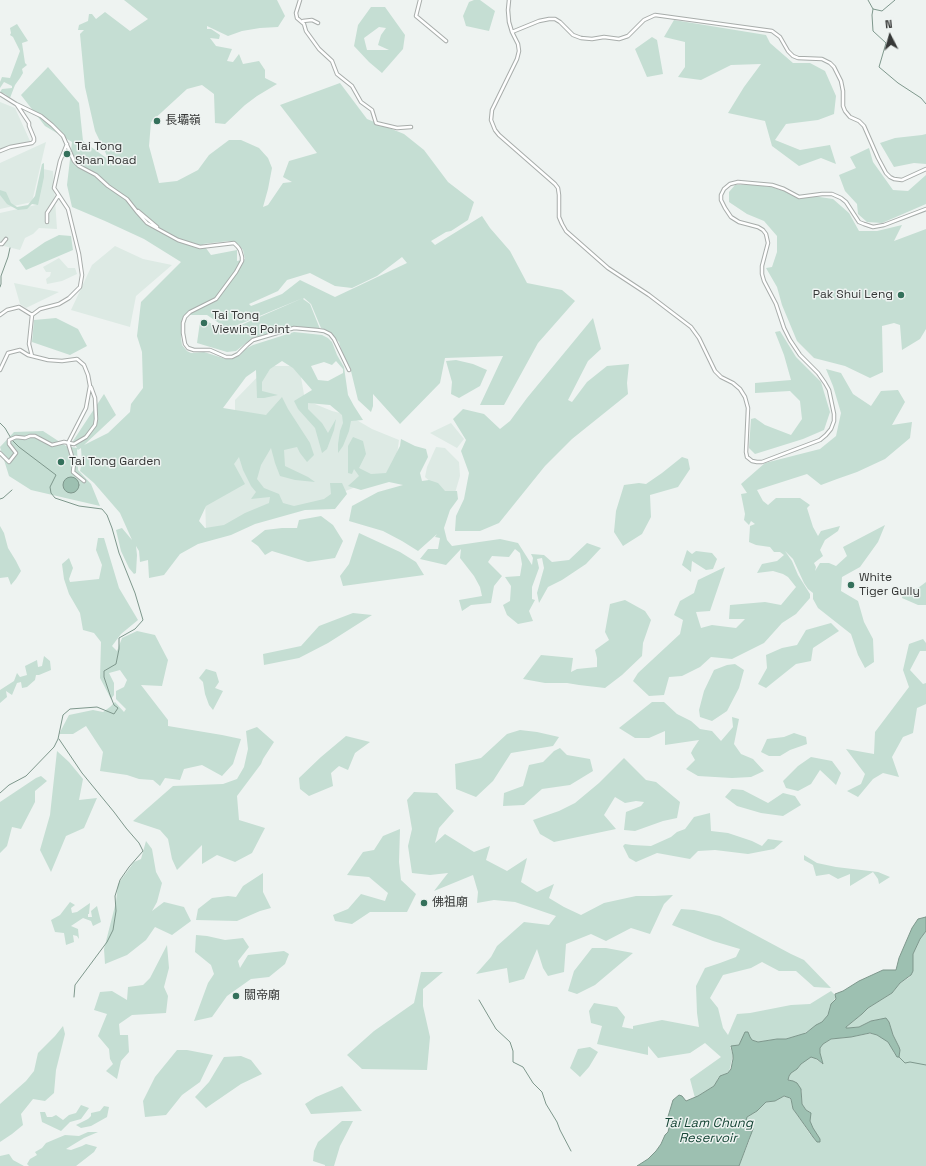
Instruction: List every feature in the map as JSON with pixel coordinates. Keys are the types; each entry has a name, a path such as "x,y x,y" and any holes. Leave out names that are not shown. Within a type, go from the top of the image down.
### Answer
{"street":[{"path":"300,0 296,13 298,18 303,22 307,33 319,49 332,61 338,74 352,86 361,102 372,110 376,123 397,128 411,127"},
{"path":"509,0 509,25 518,44 519,54 492,110 491,120 495,130 558,188 558,211 560,220 566,231 608,268 654,299 691,328 701,340 710,364 715,371 721,377 733,383 740,389 745,397 748,408 746,452 748,458 754,462 762,462 820,440 831,429 834,421 834,414 829,390 825,382 800,355 790,340 784,328 776,304 764,281 762,266 768,243 766,234 758,227 739,222 731,217 721,200 721,195 724,189 730,184 738,182 776,186 800,197 832,194 846,202 859,222 878,227 926,209"},
{"path":"419,1 416,16 446,41"},
{"path":"512,32 540,21 555,19 578,38 589,39 604,37 619,39 628,36 644,20 655,15 772,31 779,35 788,51 793,56 798,58 822,59 834,67 841,81 844,109 848,116 859,121 864,126 878,158 886,173 890,177 896,180 902,180 926,169"},
{"path":"303,22 312,20 318,23"},
{"path":"0,94 16,104 41,116 52,125 63,136 74,161 79,166 96,175 108,186 127,199 134,209 159,229 178,240 200,247 234,243 240,250 242,261 236,272 216,299 191,311 186,316 183,323 183,336 184,344 189,349 210,350 226,357 233,357 253,340 294,328 317,330 330,334 334,339 349,370"},
{"path":"0,152 10,147 32,143 34,141 29,123 16,104"},
{"path":"32,356 29,344 32,315 40,309 59,304 69,298 80,288 82,275 79,254 68,209 54,188 63,151 67,144"},
{"path":"63,151 70,151"},
{"path":"47,222 48,213 58,196"},
{"path":"0,244 2,244 6,239"},
{"path":"0,315 7,310 19,308 32,315"},
{"path":"0,370 8,353 20,350 32,356 48,360 62,361 76,359 84,364 88,375 90,386 95,398 96,419 95,425 86,437 74,444 62,442 52,445 35,436 25,438 16,437 9,440 9,444 16,453 9,462 0,453"},
{"path":"84,481 73,472 74,463 68,443 86,408 90,386"}],"shaded area":[{"path":"124,0 277,0 285,16 278,27 242,31 228,36 207,26 207,29 211,29 220,35 219,39 210,38 216,46 232,49 227,61 233,62 239,54 243,64 259,61 265,70 265,78 277,84 245,105 225,124 215,123 214,94 202,85 187,89 151,122 149,146 159,183 177,181 198,170 209,155 229,140 241,140 259,148 268,158 272,168 263,207 268,205 283,183 292,182 283,177 289,161 317,153 280,105 340,83 367,119 404,134 424,150 448,182 474,202 468,220 431,241 435,245 482,216 490,228 510,251 527,283 562,290 575,301 538,343 504,405 480,405 503,356 445,358 440,383 400,424 373,394 373,406 371,412 358,400 350,367 342,353 339,342 326,330 321,328 311,304 304,298 303,299 310,304 320,329 295,327 286,328 251,339 236,351 227,352 197,343 200,322 205,320 225,332 303,298 228,329 207,315 184,315 182,319 181,338 182,345 187,351 191,353 204,352 226,359 234,358 240,355 245,349 253,345 294,332 322,335 328,338 332,342 344,367 348,395 363,420 351,421 343,446 338,453 340,431 343,423 342,415 330,405 308,403 308,409 322,423 328,433 336,419 334,430 327,449 322,453 315,428 298,409 294,401 312,390 293,368 282,361 270,369 262,382 262,391 278,395 264,398 257,398 256,370 246,377 223,408 266,415 282,397 310,443 314,455 307,462 297,447 284,450 285,466 315,482 295,480 280,476 271,448 261,465 257,479 264,488 279,494 283,503 294,506 324,499 331,494 330,483 342,483 347,494 335,509 305,510 255,524 231,535 198,544 180,554 164,575 149,578 148,560 140,562 139,551 136,546 136,573 134,574 129,568 121,551 116,530 122,528 132,540 120,513 94,483 80,471 82,462 81,448 78,450 77,449 78,470 91,484 100,506 31,490 9,476 0,447 14,432 43,431 66,446 77,448 73,441 104,394 116,415 84,445 108,433 130,412 131,404 143,388 142,352 137,336 141,302 181,262 144,239 72,207 67,185 72,142 45,126 21,95 48,67 79,103 83,141 109,160 95,131 85,87 80,34 84,30 78,30 79,25 88,21 89,14 92,14 96,19 105,12 130,31 148,19","holes":["229,241 238,244 243,250 245,259 237,261 237,250 211,255 203,244","402,257 407,263 335,297 300,280 282,294 251,306 249,304 278,291 287,280 310,273 335,286 352,288 377,276","336,361 343,369 343,373 328,381 318,380 311,366 324,362 332,365","239,457 243,470 251,486 256,492 251,499 270,497 269,503 245,513 224,525 205,528 199,521 206,506 245,484 234,464"]},
{"path":"480,0 495,11 489,31 466,26 463,16 469,2"},
{"path":"371,7 385,7 405,35 403,49 382,73 354,46 358,25","holes":["379,27 386,28 381,35 378,45 389,50 367,50 364,38"]},
{"path":"674,20 766,35 770,43 793,63 810,63 825,71 836,96 834,114 818,120 786,124 775,140 800,150 830,145 836,164 821,158 799,166 772,146 765,121 728,113 744,87 761,64 731,65 701,80 678,77 685,67 685,42 664,37"},
{"path":"17,24 28,41 22,43 25,63 27,65 22,69 23,73 15,85 10,98 0,92 2,89 12,88 12,86 4,82 0,88 0,82 2,77 10,78 20,51 13,37 10,35 10,28"},
{"path":"652,37 657,40 663,74 647,77 635,49"},
{"path":"0,102 15,108 30,141 0,149"},
{"path":"926,134 926,164 914,163 894,167 880,143 895,138"},
{"path":"46,142 32,202 0,209 0,163"},
{"path":"869,148 873,162 893,190 908,191 926,175 926,204 882,223 867,222 858,214 857,204 845,191 839,175 856,168 850,157"},
{"path":"44,163 44,177 38,205 32,204 27,209 18,210 7,204 0,195 0,190 6,192 11,203 17,207 28,205 35,196 42,164"},
{"path":"43,169 53,171 57,229 39,228 33,234 25,238 20,250 0,245 0,213 36,205"},
{"path":"750,184 771,187 787,192 796,197 813,196 833,199 849,213 859,231 877,231 902,225 894,241 926,229 926,329 920,339 902,350 900,325 894,323 882,326 883,372 870,378 845,366 814,358 797,341 782,305 777,287 766,268 772,267 777,252 777,236 764,221 747,214 729,202 729,192 735,185"},
{"path":"59,235 71,236 73,250 26,270 19,260 45,242"},
{"path":"115,246 143,259 172,265 136,296 130,327 71,310 92,265"},
{"path":"59,258 68,268 75,268 77,274 62,281 47,284 46,279 50,276 51,272 46,272 43,267"},
{"path":"14,283 59,292 26,308 20,304"},
{"path":"56,318 78,329 87,346 70,355 32,342 34,320"},
{"path":"593,318 601,349 588,361 568,400 572,402 587,382 607,366 629,364 627,383 628,394 572,439 545,466 499,523 480,531 455,531 456,516 464,499 469,473 461,451 466,440 453,419 463,409 484,414 500,429 510,421"},
{"path":"780,331 796,357 821,382 830,412 824,430 803,439 755,454 749,448 751,419 755,418 765,425 791,435 802,419 800,401 790,391 755,393 755,383 791,380 784,355 775,332"},
{"path":"456,360 473,364 487,370 480,386 459,398 451,394 452,382 446,361"},
{"path":"268,366 299,366 305,400 332,411 348,415 372,429 399,440 395,469 381,477 305,507 206,531 205,497 235,420 235,400"},
{"path":"826,369 841,373 853,394 871,406 881,391 898,390 905,402 892,425 912,422 910,438 885,459 857,472 821,485 807,474 757,490 763,501 768,505 776,498 800,498 810,505 807,508 813,527 818,536 821,531 840,526 838,531 825,540 820,550 823,556 814,563 816,567 815,571 820,563 829,563 836,566 847,556 843,547 885,525 878,542 860,567 842,577 841,591 858,601 864,622 873,639 874,662 865,668 858,655 851,634 818,608 813,599 813,593 804,583 793,559 785,551 810,594 810,598 796,614 782,623 764,643 732,659 711,657 700,667 682,676 669,677 664,695 649,696 633,681 638,673 680,634 683,620 674,615 680,601 694,593 698,580 725,567 710,611 696,612 701,628 712,625 736,628 745,619 729,619 730,605 765,602 781,605 796,587 788,577 783,574 773,571 757,573 762,564 777,561 784,555 780,552 774,552 770,547 756,545 749,542 750,526 755,524 751,521 749,525 744,520 745,514 741,494 747,493 741,484 765,463 820,449 836,436 841,413"},
{"path":"451,423 464,439 457,448 430,433"},
{"path":"353,437 363,441 366,454 359,468 371,474 386,473 400,446 401,439 415,446 426,449 428,457 420,473 422,481 429,480 438,483 445,491 457,491 458,499 450,510 444,528 447,540 452,546 500,539 518,543 532,565 533,558 531,554 544,555 552,562 569,560 587,543 601,548 586,564 562,580 548,587 539,603 537,593 544,568 542,558 537,559 539,568 532,587 532,599 535,600 529,611 533,621 518,624 507,615 503,605 510,601 511,586 505,577 520,576 522,564 520,553 515,549 509,557 492,556 488,562 502,576 494,586 491,603 471,605 462,611 459,600 482,596 480,587 474,576 460,558 461,549 446,565 420,559 428,549 438,549 440,538 435,537 437,534 418,551 383,531 349,521 352,506 378,492 403,485 389,482 361,490 348,486 359,476 354,469 352,474 348,473 348,446"},
{"path":"436,447 445,448 459,462 460,476 455,493 444,494 425,477 427,467"},
{"path":"682,457 688,459 690,469 678,487 650,495 651,517 642,534 623,546 614,532 616,511 624,485 639,483 646,484"},
{"path":"321,516 333,525 343,541 335,558 308,562 272,551 265,555 258,546 251,541 265,530 297,528 299,520"},
{"path":"0,526 4,533 8,548 21,571 11,585 8,577 0,578"},
{"path":"359,533 400,552 416,562 424,575 343,586 340,576 349,564"},
{"path":"98,538 104,538 119,588 138,620 121,634 112,646 117,651 122,638 137,631 155,635 168,660 162,686 141,685 168,720 168,726 241,739 233,764 222,776 202,765 184,769 180,780 165,778 160,786 153,780 139,779 127,775 100,771 103,752 86,726 73,734 59,734 69,715 93,710 103,712 115,702 124,712 126,709 116,699 116,691 124,687 127,680 120,670 109,673 114,683 114,695 111,699 100,678 101,642 94,633 83,630 80,613 69,594 64,579 62,564 69,558 73,568 69,579 70,582 99,579 102,565 96,550"},
{"path":"687,550 692,554 696,551 712,553 717,559 713,569 706,570 692,561 691,572 682,565"},
{"path":"926,582 926,605 918,605 902,598 904,589 918,588"},
{"path":"625,600 645,611 651,620 643,643 642,656 622,675 605,688 567,683 545,683 523,679 541,655 573,658 571,672 577,669 597,667 595,650 609,640 605,632 610,604"},
{"path":"353,613 372,615 328,643 299,658 264,665 263,654 301,646 319,626"},
{"path":"831,623 839,631 813,648 811,661 796,664 766,688 758,684 767,668 766,655 782,648 797,645 806,630"},
{"path":"923,639 926,643 926,651 920,651 910,670 923,684 926,683 926,704 917,708 913,733 903,737 892,757 899,777 883,773 873,779 858,797 847,791 861,784 865,774 846,749 874,754 875,732 909,687 903,670 909,644"},
{"path":"44,656 50,661 51,670 36,675 35,680 27,687 22,688 21,682 17,683 12,695 6,691 7,697 0,703 0,690 14,681 17,673 20,677 27,675 25,666 37,660 38,667 42,666"},
{"path":"735,664 744,670 739,688 727,711 712,721 700,717 699,710 704,691 714,670 727,665"},
{"path":"206,669 216,672 219,682 215,688 223,691 213,710 209,705 205,694 203,682 199,678"},
{"path":"652,702 664,702 677,714 691,721 700,729 712,731 721,741 733,727 732,717 739,719 734,744 741,754 753,759 764,771 751,777 732,778 698,776 686,769 695,760 691,753 699,740 665,745 665,731 649,738 635,738 619,728"},
{"path":"257,727 274,742 261,764 237,796 239,820 265,828 252,853 235,862 217,855 202,864 202,845 177,870 172,859 168,839 160,830 133,821 173,786 223,784 237,779 244,767 248,749 246,731"},
{"path":"520,730 559,737 553,746 511,753 493,781 476,797 456,789 455,764 481,758 507,734"},
{"path":"794,733 806,737 807,744 790,750 780,756 769,756 761,752 767,739 784,737"},
{"path":"346,736 370,742 355,753 348,770 339,766 331,773 333,786 309,796 300,789 299,778"},
{"path":"560,748 567,755 590,759 593,771 570,785 542,789 524,805 503,806 504,793 523,786 529,765 543,762 554,751"},
{"path":"57,751 69,762 83,779 79,800 97,798 84,828 66,836 51,872 40,850 50,815"},
{"path":"811,757 832,761 841,773 836,785 820,770 811,784 798,791 786,788 783,781 798,766"},
{"path":"624,758 646,780 656,782 680,802 677,818 663,821 635,831 624,830 626,812 641,806 644,802 636,801 625,803 615,797 604,815 616,829 554,842 540,834 533,820 559,811 575,803 599,783"},
{"path":"41,776 47,781 35,791 35,802 21,829 12,827 7,846 0,853 0,802"},
{"path":"732,789 743,790 768,803 783,793 795,796 801,805 783,816 761,813 737,806 725,797"},
{"path":"414,792 437,793 454,811 439,828 435,843 445,834 474,852 490,846 486,860 507,871 527,858 521,882 537,892 554,884 549,898 581,915 604,903 636,896 673,895 664,904 650,934 631,928 606,941 591,934 566,944 564,972 548,976 543,968 537,949 524,979 509,983 507,968 476,974 491,957 497,946 524,922 549,925 556,916 515,902 494,900 477,903 478,892 473,875 434,891 448,873 430,875 412,873 408,846 412,829 407,800"},
{"path":"710,813 711,831 728,833 762,846 768,839 783,841 774,849 748,854 715,850 698,851 690,859 657,853 636,862 629,858 623,846 625,844 651,846 685,829 694,817"},
{"path":"400,829 399,862 401,880 416,894 407,912 370,912 352,924 335,921 333,915 348,909 361,894 385,901 388,893 369,877 347,875 363,852 374,850 383,836"},
{"path":"146,841 152,849 156,872 162,883 157,902 152,911 164,902 184,907 191,921 172,935 155,927 146,940 127,955 105,964 104,949 116,902 118,884 134,862 141,859"},
{"path":"804,855 817,863 878,872 890,877 879,884 878,879 873,872 850,886 850,874 838,879 829,874 816,876 813,865 804,860"},
{"path":"263,873 263,892 271,908 237,921 196,920 198,909 212,898 228,896 236,897 243,886"},
{"path":"70,902 75,905 71,908 72,913 77,912 90,903 88,917 92,917 91,911 97,906 101,922 93,926 91,921 83,918 71,926 78,929 79,939 77,936 73,935 74,942 66,945 64,933 55,932 51,920 60,915"},
{"path":"681,909 694,910 720,916 804,960 831,988 814,987 796,971 779,971 762,962 751,968 723,975 710,998 718,1008 723,1028 728,1035 737,1014 791,1005 810,1004 831,991 836,997 830,1006 829,1013 824,1021 803,1034 786,1039 758,1042 750,1039 748,1032 739,1045 730,1047 733,1055 729,1072 718,1078 717,1083 714,1086 695,1098 690,1079 721,1057 705,1043 690,1053 658,1058 648,1046 648,1055 597,1044 602,1026 591,1023 589,1011 594,1003 617,1007 625,1017 622,1027 633,1029 633,1026 662,1020 699,1027 696,986 705,968 736,957 740,949 713,941 672,925"},
{"path":"926,931 926,1166 739,1166 750,1139 752,1126 744,1128 747,1117 757,1111 766,1102 775,1101 782,1097 791,1099 793,1109 817,1142 810,1121 810,1112 806,1110 802,1104 802,1091 788,1079 790,1073 797,1069 809,1057 814,1057 822,1064 823,1063 819,1051 823,1044 831,1039 873,1034 885,1039 891,1045 894,1053 900,1055 899,1047 889,1022 881,1019 871,1021 859,1027 846,1027 868,1008 892,993 900,983 910,977 913,954 920,939"},
{"path":"196,935 225,940 243,938 249,947 238,961 240,968 248,955 284,951 289,954 285,964 269,977 251,979 227,996 212,1017 194,1021 208,983 214,974 211,965 195,952"},
{"path":"167,945 169,968 164,987 168,996 166,1013 132,1015 119,1024 120,1035 128,1035 129,1052 121,1061 117,1079 106,1071 113,1064 110,1059 109,1049 98,1036 107,1014 94,1010 100,992 112,991 127,1000 128,987 143,985 150,978"},
{"path":"592,948 606,948 633,953 595,985 577,994 568,991 574,971"},
{"path":"421,972 443,972 423,989 423,1006 430,1037 427,1070 362,1069 347,1055 374,1031 414,1003"},
{"path":"63,1026 65,1034 56,1070 54,1093 45,1101 33,1099 21,1114 23,1125 0,1142 0,1104 26,1081 34,1071 38,1053"},
{"path":"590,1047 598,1052 589,1067 580,1077 570,1068 578,1049"},
{"path":"177,1050 187,1050 213,1055 200,1082 182,1095 166,1115 145,1117 143,1101 155,1077"},
{"path":"241,1056 251,1060 262,1074 241,1084 206,1108 195,1097 209,1082 224,1057"},
{"path":"342,1086 362,1111 311,1114 305,1104 316,1097"},
{"path":"81,1105 89,1108 81,1119 70,1122 61,1131 42,1122 40,1112 45,1112 47,1117 56,1115 63,1120 69,1115 76,1113"},
{"path":"104,1106 109,1107 107,1117 91,1126 81,1128 76,1125 88,1119 91,1116 91,1113 100,1111"},
{"path":"342,1121 353,1121 340,1146 334,1166 325,1166 313,1161 314,1151 318,1142"},
{"path":"88,1132 98,1132 84,1138 66,1149 71,1150 86,1144 97,1147 94,1152 76,1166 29,1166 27,1164 30,1159 37,1155 35,1152 42,1148 46,1143 65,1135 79,1136"},
{"path":"9,1154 13,1160 24,1166 0,1166 0,1156"}],"water":[{"path":"71,477 77,479 79,485 77,491 71,493 65,491 63,485 65,479"},
{"name":"Tai Lam Chung Reservoir","path":"926,917 926,931 920,939 913,954 913,971 911,975 900,983 892,993 868,1008 846,1027 859,1027 871,1021 886,1018 900,1050 899,1057 897,1057 888,1042 877,1035 870,1033 831,1039 820,1048 823,1064 817,1059 811,1057 801,1064 789,1076 788,1080 797,1083 801,1089 802,1104 806,1110 811,1113 810,1121 820,1139 820,1142 817,1142 793,1109 791,1099 784,1096 775,1101 766,1102 757,1111 747,1117 744,1128 752,1126 753,1129 739,1166 637,1166 648,1159 656,1151 668,1132 669,1128 667,1120 673,1100 679,1095 686,1101 698,1096 714,1086 720,1076 728,1073 731,1069 733,1059 731,1046 739,1045 745,1032 748,1032 752,1040 758,1042 786,1039 806,1033 822,1022 828,1015 831,1004 836,999 835,994 883,970 896,970 899,958 912,928 918,919"}],"waterway":[{"path":"868,0 873,9 882,11 895,0"},
{"path":"873,9 873,31 886,43 879,67 898,83 921,98 926,104"},
{"path":"0,287 1,276 10,248"},
{"path":"0,423 19,447 56,475 50,487 51,493 55,498 79,506 102,509 107,515 143,620 135,629 119,638 119,649 116,664 104,671 104,677 110,695 114,705 118,708 114,714 97,707 70,709 63,715 58,739 54,747 26,776 9,785 0,793"},
{"path":"0,499 12,490"},
{"path":"59,739 82,773 139,843 143,851 120,880 115,896 116,911 113,930 107,942 75,985 74,997"},
{"path":"479,1000 496,1029 510,1042 513,1051 513,1062 523,1067 533,1083 542,1092 546,1104 557,1122 571,1151"},
{"path":"899,1057 905,1063 910,1062 926,1065"}],"place":[{"name":"長壩嶺","path":"157,121"},
{"name":"Tai Tong Shan Road","path":"67,154"},
{"name":"Pak Shui Leng","path":"901,295"},
{"name":"Tai Tong Viewing Point","path":"204,323"},
{"name":"Tai Tong Garden","path":"61,462"},
{"name":"White Tiger Gully","path":"851,585"},
{"name":"佛祖廟","path":"424,903"},
{"name":"關帝廟","path":"236,996"}]}
